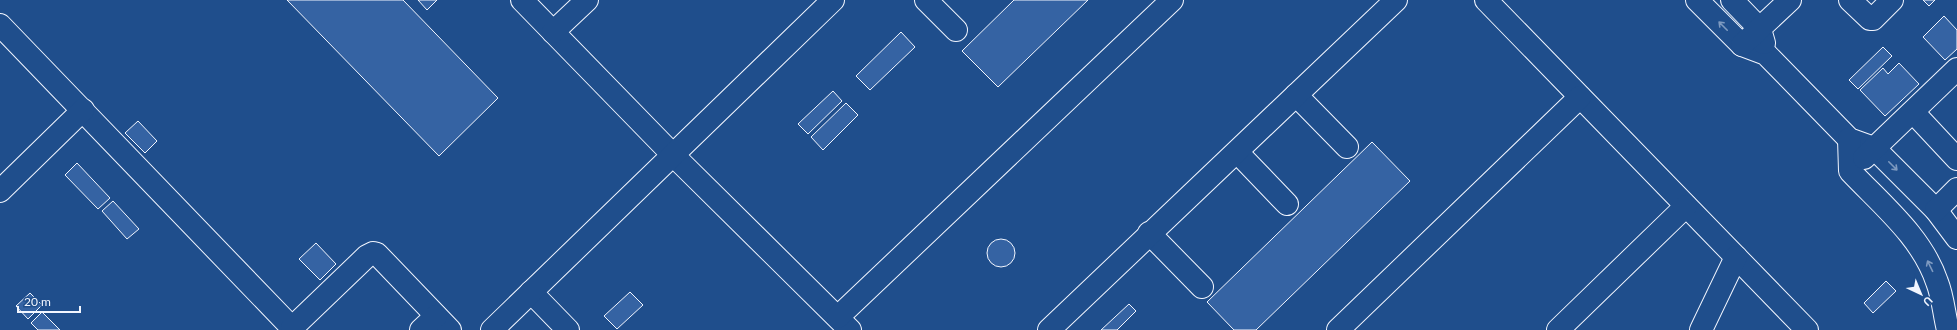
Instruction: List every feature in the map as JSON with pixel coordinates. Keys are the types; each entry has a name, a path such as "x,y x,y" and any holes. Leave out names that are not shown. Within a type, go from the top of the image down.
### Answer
{"lane":[{"path":"522,0 673,155 844,324 1172,0"},
{"path":"553,32 587,0"},
{"path":"492,330 832,0"},
{"path":"926,0 956,30"},
{"path":"1048,330 1396,0"},
{"path":"1486,0 1807,330"},
{"path":"1697,0 1742,45 1766,54 1849,139 1874,148 1936,210 1957,238"},
{"path":"1732,0 1760,28 1766,54"},
{"path":"1742,45 1790,0"},
{"path":"1850,0 1870,19 1873,19 1892,0"},
{"path":"0,25 293,329 367,256 373,253 377,254 436,325"},
{"path":"1850,171 1957,69"},
{"path":"1296,95 1347,147"},
{"path":"1338,330 1580,97"},
{"path":"0,191 83,110"},
{"path":"1912,112 1957,159"},
{"path":"1849,139 1850,171 1915,239 1937,282 1948,330"},
{"path":"1237,152 1287,204"},
{"path":"1936,210 1957,189"},
{"path":"1558,330 1686,206"},
{"path":"1149,233 1202,287"},
{"path":"1702,330 1736,257"},
{"path":"531,292 568,330"}],"building":[{"path":"287,0 403,0 498,98 439,156"},
{"path":"418,0 437,0 427,10"},
{"path":"1014,0 1088,0 998,87 962,51"},
{"path":"1923,0 1935,0 1929,6"},
{"path":"1944,16 1957,30 1957,49 1945,60 1923,37"},
{"path":"901,32 915,47 870,90 856,76"},
{"path":"1883,47 1892,56 1858,89 1849,80"},
{"path":"1899,63 1919,84 1885,116 1860,90 1883,68 1888,74"},
{"path":"833,91 842,101 808,134 798,124"},
{"path":"846,103 858,115 823,150 811,137"},
{"path":"138,121 157,141 145,153 125,133"},
{"path":"1372,142 1410,181 1256,330 1234,330 1207,302"},
{"path":"77,163 110,198 98,209 65,175"},
{"path":"113,201 139,229 127,239 102,211"},
{"path":"1001,239 1011,243 1015,253 1011,263 1001,267 991,263 987,253 991,243"},
{"path":"316,243 336,264 320,280 299,259"},
{"path":"1886,281 1896,291 1873,313 1864,303"},
{"path":"630,292 643,305 617,329 604,316"},
{"path":"30,293 42,305 28,319 16,306"},
{"path":"1129,304 1136,311 1117,330 1101,330"},
{"path":"42,312 60,330 38,330 31,323"}]}
